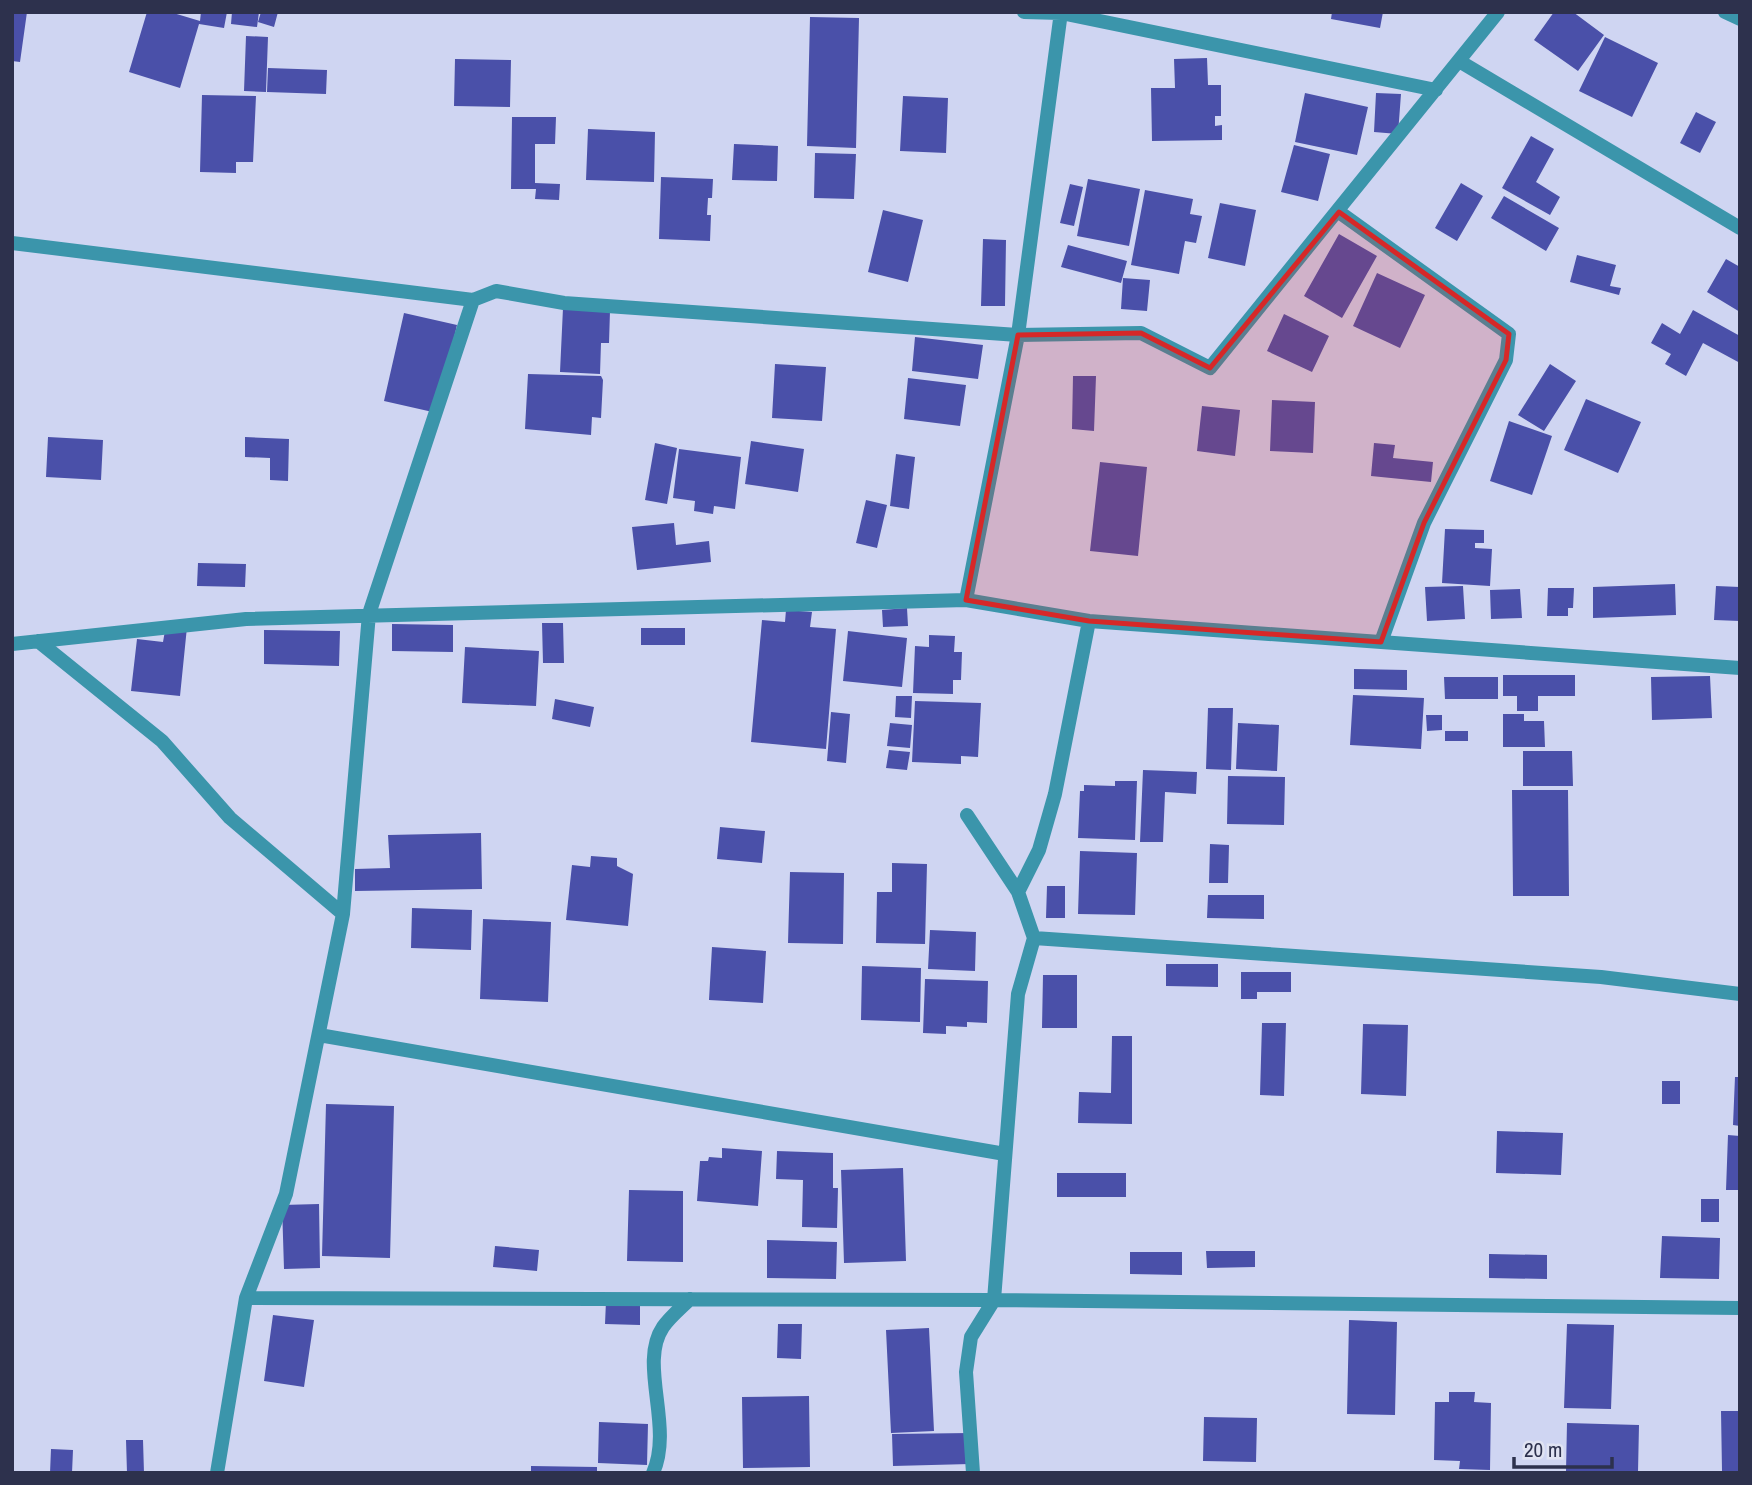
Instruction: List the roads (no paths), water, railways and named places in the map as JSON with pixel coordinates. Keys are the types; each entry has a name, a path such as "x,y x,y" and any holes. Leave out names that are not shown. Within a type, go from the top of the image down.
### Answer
{"street":[{"path":"1024,12 1061,13 1436,90"},
{"path":"12,243 473,300 496,291 564,303 1018,335 1141,333 1210,368 1499,12"},
{"path":"1725,12 1740,19"},
{"path":"965,600 1018,335 1061,13"},
{"path":"1459,61 1740,228"},
{"path":"1339,212 1509,334 1506,360 1424,523 1381,642"},
{"path":"217,1473 246,1298 286,1194 343,914 369,614 473,300"},
{"path":"12,644 246,619 965,600 1089,621 1740,668"},
{"path":"1018,892 1039,850 1055,794 1089,621"},
{"path":"37,641 162,741 230,818 343,914"},
{"path":"967,815 1018,892 1034,938 1018,994 993,1300 971,1337 965,1372 973,1473"},
{"path":"1034,938 1601,977 1740,994"},
{"path":"318,1035 1005,1154"},
{"path":"246,1298 993,1300 1740,1308"},
{"path":"653,1473 661,1455 662,1429 655,1377 655,1344 663,1326 690,1299"}]}
